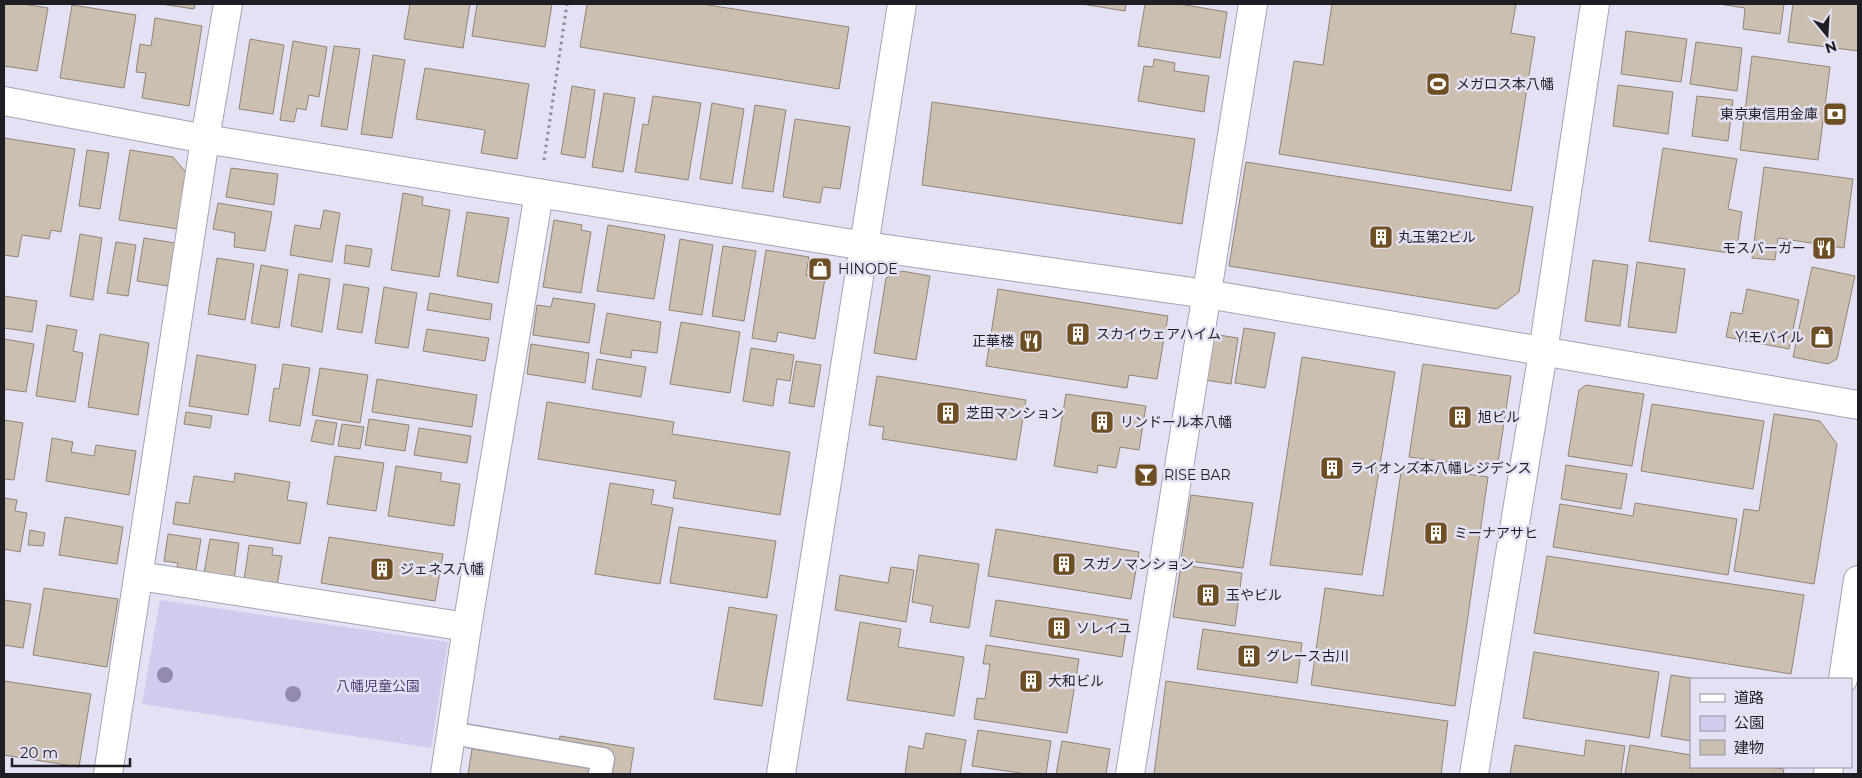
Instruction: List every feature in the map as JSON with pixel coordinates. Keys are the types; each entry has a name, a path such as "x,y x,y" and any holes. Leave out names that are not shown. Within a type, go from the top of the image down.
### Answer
{"street":[{"path":"108,774 205,139 228,4"},
{"path":"781,774 902,4"},
{"path":"1130,774 1253,4"},
{"path":"1474,774 1543,352 1595,4"},
{"path":"4,101 205,139 865,246 1207,294 1858,405"},
{"path":"445,774 467,627 539,193"},
{"path":"139,576 467,627"},
{"path":"1843,678 1858,580"}],"lane":[{"path":"451,733 602,759 600,774"}],"path":[{"path":"539,193 567,4"}],"green space":[{"name":"八幡児童公園","path":"160,600 448,642 431,748 142,704"}],"building":[{"path":"4,4 23,4 48,8 37,71 4,66"},
{"path":"161,4 195,4 194,9"},
{"path":"410,4 470,4 463,48 404,39"},
{"path":"477,4 552,4 545,47 472,36"},
{"path":"587,4 702,4 849,27 839,89 580,47"},
{"path":"1082,4 1126,4 1125,11"},
{"path":"1145,4 1179,4 1227,12 1220,58 1138,46"},
{"path":"1332,4 1516,4 1511,33 1535,37 1511,191 1279,154 1294,61 1323,65"},
{"path":"1719,4 1784,4 1780,34 1743,29 1745,8"},
{"path":"1793,4 1858,4 1858,51 1788,42"},
{"path":"72,5 136,15 124,88 60,78"},
{"path":"155,18 202,26 189,106 142,98 146,73 136,72 140,44 151,46"},
{"path":"1626,31 1687,39 1681,82 1621,74"},
{"path":"250,39 284,45 273,114 239,109"},
{"path":"293,41 327,47 319,97 309,95 306,110 297,108 294,122 280,120"},
{"path":"1696,42 1742,48 1737,91 1690,84"},
{"path":"334,46 360,49 347,130 321,126"},
{"path":"373,55 405,60 392,138 361,134"},
{"path":"1752,56 1830,67 1818,160 1740,150"},
{"path":"1154,59 1175,63 1174,71 1209,76 1204,112 1138,101 1144,66 1153,67"},
{"path":"425,68 529,84 517,159 481,153 485,130 416,119"},
{"path":"1618,85 1673,92 1668,134 1613,126"},
{"path":"572,86 595,90 585,158 561,154"},
{"path":"604,93 635,98 623,172 592,167"},
{"path":"653,96 701,103 688,180 635,172 643,124 648,125"},
{"path":"1697,96 1733,100 1728,141 1692,136"},
{"path":"932,102 1195,139 1182,224 922,185"},
{"path":"712,103 744,109 732,184 700,179"},
{"path":"755,105 786,110 773,192 742,188"},
{"path":"795,119 850,127 840,189 823,187 820,203 783,197"},
{"path":"4,138 75,149 61,232 51,230 49,239 22,235 18,257 4,255"},
{"path":"1663,148 1737,159 1728,209 1742,212 1736,254 1649,241"},
{"path":"87,150 109,153 100,209 79,206"},
{"path":"130,150 173,157 187,174 178,229 119,220"},
{"name":"丸玉第2ビル","path":"1246,162 1533,207 1519,292 1497,309 1229,266"},
{"path":"1764,167 1853,179 1844,248 1778,238 1775,260 1752,258"},
{"path":"231,168 278,174 274,205 226,197"},
{"path":"403,193 423,197 422,205 450,210 439,277 391,270"},
{"path":"218,203 272,212 265,251 234,247 235,233 213,229"},
{"path":"324,210 340,213 332,262 290,255 295,225 320,229"},
{"path":"467,212 509,218 498,283 457,276"},
{"path":"554,220 582,225 581,230 591,232 581,293 543,287"},
{"path":"608,225 665,235 654,299 597,291"},
{"path":"80,234 102,238 93,300 70,296"},
{"path":"144,238 175,243 168,286 137,281"},
{"path":"680,239 713,245 702,315 669,310"},
{"path":"116,242 136,245 128,296 107,293"},
{"path":"346,245 372,249 369,267 344,263"},
{"path":"723,246 756,251 744,321 712,316"},
{"path":"766,250 809,257 806,275 825,278 815,339 778,332 776,342 752,338"},
{"path":"217,258 254,264 245,320 208,314"},
{"path":"1593,260 1628,265 1620,326 1585,321"},
{"path":"1637,262 1685,269 1676,333 1628,327"},
{"path":"261,265 288,270 279,328 251,323"},
{"path":"1812,267 1855,276 1837,359 1828,364 1793,357"},
{"path":"902,271 930,276 916,360 874,353 886,278"},
{"path":"299,274 330,279 322,332 291,326"},
{"path":"344,284 369,288 362,333 337,329"},
{"path":"384,287 417,293 408,348 375,343"},
{"name":"スカイウェアハイム","path":"998,289 1168,316 1157,379 1129,375 1127,388 986,366"},
{"path":"1747,289 1799,300 1789,349 1726,337 1731,312 1742,314"},
{"path":"430,293 492,304 490,320 427,310"},
{"path":"4,296 37,301 32,332 4,328"},
{"path":"553,298 595,304 589,343 533,335 537,305 551,307"},
{"path":"607,313 661,322 657,353 632,350 631,358 600,353"},
{"path":"681,322 740,332 730,393 670,384"},
{"path":"47,325 77,330 73,351 83,353 75,402 36,396"},
{"path":"1244,328 1275,333 1265,388 1235,383"},
{"path":"427,329 489,338 485,361 423,351"},
{"path":"100,334 149,343 138,415 88,407"},
{"path":"1212,334 1238,338 1231,384 1205,380"},
{"path":"4,339 34,344 26,392 4,389"},
{"path":"531,344 589,353 585,383 527,374"},
{"path":"751,348 794,355 790,381 777,379 773,406 743,401"},
{"path":"197,355 256,365 248,415 189,406"},
{"name":"ライオンズ本八幡レジデンス","path":"1302,357 1395,372 1362,575 1270,565"},
{"path":"597,359 646,367 641,397 592,389"},
{"path":"796,361 821,365 814,407 789,403"},
{"path":"283,364 310,368 300,426 269,421 274,388 279,389"},
{"name":"旭ビル","path":"1423,364 1511,376 1497,469 1409,457"},
{"path":"320,368 368,375 360,423 312,415"},
{"name":"芝田マンション","path":"877,376 1026,400 1016,460 882,439 884,427 869,425"},
{"path":"377,379 477,395 472,427 372,412"},
{"path":"1586,385 1644,394 1632,466 1568,456 1579,390"},
{"name":"リンドール本八幡","path":"1066,394 1146,406 1139,450 1120,447 1116,468 1098,465 1097,473 1054,466"},
{"path":"547,402 674,422 672,434 790,452 780,515 673,498 676,481 538,459"},
{"path":"1652,404 1764,421 1753,489 1641,471"},
{"path":"186,412 212,416 210,428 184,424"},
{"path":"1774,414 1820,421 1837,444 1814,584 1734,571 1744,509 1759,511"},
{"path":"369,419 409,425 405,451 365,445"},
{"path":"4,420 23,423 14,480 4,479"},
{"path":"316,420 337,423 333,445 311,441"},
{"path":"342,424 364,427 360,449 338,446"},
{"path":"419,428 471,436 467,463 414,455"},
{"path":"52,438 73,442 71,452 94,456 96,445 136,451 129,495 46,481"},
{"path":"335,456 384,463 376,511 327,504"},
{"name":"ミーナアサヒ","path":"1402,465 1488,477 1455,706 1311,685 1325,588 1383,596"},
{"path":"1566,465 1627,474 1621,509 1561,499"},
{"path":"396,466 442,473 440,481 460,484 454,526 388,516"},
{"path":"235,473 290,482 287,500 307,503 300,544 173,524 176,502 189,504 194,476 234,482"},
{"path":"610,483 654,490 651,504 673,508 660,584 595,574"},
{"path":"1191,495 1253,503 1243,568 1181,560"},
{"path":"4,498 17,500 15,511 27,513 20,552 4,549"},
{"path":"1635,503 1737,519 1728,575 1553,547 1560,504 1633,516"},
{"path":"65,517 123,527 117,564 59,555"},
{"path":"679,527 776,541 767,598 670,583"},
{"name":"スガノマンション","path":"996,529 1139,552 1131,599 988,576"},
{"path":"30,530 45,533 43,546 28,545"},
{"path":"168,534 201,539 196,570 177,567 178,563 164,561"},
{"name":"ジェネス八幡","path":"329,537 443,554 435,601 321,583"},
{"path":"210,539 239,543 234,579 204,573"},
{"path":"249,545 273,548 272,555 282,556 277,586 244,580"},
{"path":"919,555 979,564 969,628 930,622 933,606 912,602"},
{"path":"1547,556 1804,595 1791,674 1534,633"},
{"name":"玉やビル","path":"1181,565 1242,573 1235,626 1173,617"},
{"path":"891,567 914,570 906,622 835,610 840,575 888,583"},
{"path":"44,588 118,599 107,667 33,655"},
{"path":"4,600 31,604 23,648 4,645"},
{"name":"ソレイユ","path":"996,600 1128,620 1122,657 990,636"},
{"path":"729,607 777,615 762,706 714,699"},
{"path":"860,622 901,629 898,647 964,657 954,716 847,700"},
{"name":"グレース古川","path":"1203,629 1302,643 1297,683 1197,669"},
{"name":"大和ビル","path":"986,645 1079,659 1067,733 974,719 977,698 985,699 990,664 983,664"},
{"path":"1534,652 1659,672 1649,738 1523,718"},
{"path":"1671,675 1690,678 1690,741 1661,736"},
{"path":"4,681 91,694 79,767 4,755"},
{"path":"1166,681 1448,721 1441,774 1154,774"},
{"path":"978,730 1051,741 1046,774 1027,774 972,766"},
{"path":"926,733 966,740 960,774 905,774 909,746 923,749"},
{"path":"560,736 634,748 630,774 468,774 472,749 556,762"},
{"path":"1586,740 1625,746 1621,774 1510,774 1515,745 1584,756"},
{"path":"1062,741 1110,749 1106,774 1056,774"},
{"path":"1630,745 1690,755 1690,768 1784,769 1783,774 1625,774"}],"place":[{"name":"メガロス本八幡","path":"1438,84"},
{"name":"東京東信用金庫","path":"1835,114"},
{"name":"丸玉第2ビル","path":"1381,237"},
{"name":"モスバーガー","path":"1824,248"},
{"name":"HINODE","path":"820,269"},
{"name":"スカイウェアハイム","path":"1078,334"},
{"name":"Y!モバイル","path":"1822,337"},
{"name":"正華楼","path":"1031,341"},
{"name":"芝田マンション","path":"948,413"},
{"name":"旭ビル","path":"1460,417"},
{"name":"リンドール本八幡","path":"1102,422"},
{"name":"ライオンズ本八幡レジデンス","path":"1332,468"},
{"name":"RISE BAR","path":"1146,475"},
{"name":"ミーナアサヒ","path":"1436,533"},
{"name":"スガノマンション","path":"1064,564"},
{"name":"ジェネス八幡","path":"382,569"},
{"name":"玉やビル","path":"1208,595"},
{"name":"ソレイユ","path":"1059,628"},
{"name":"グレース古川","path":"1249,656"},
{"name":"大和ビル","path":"1031,681"}]}
